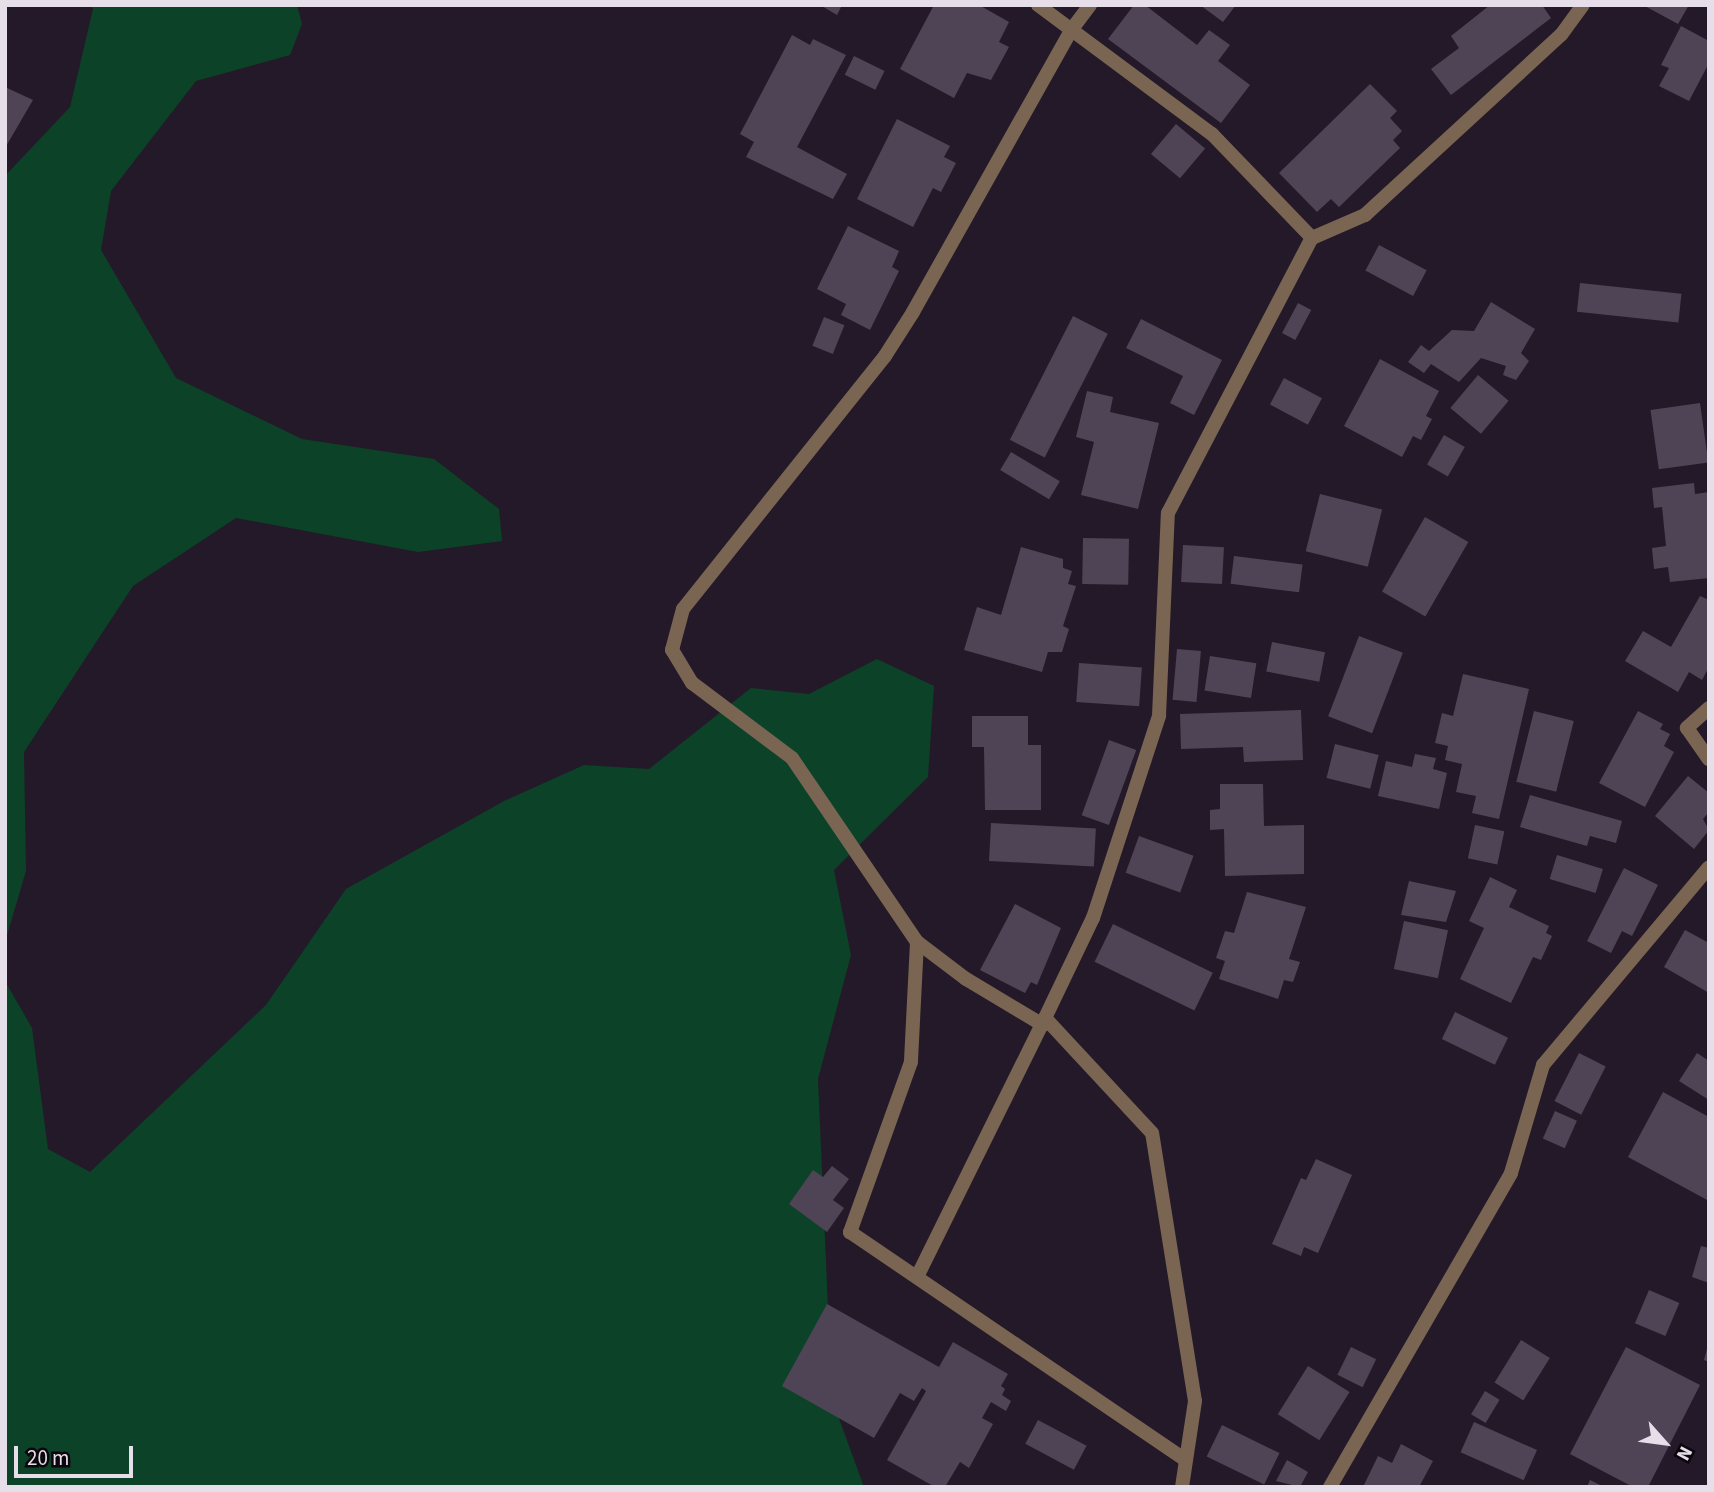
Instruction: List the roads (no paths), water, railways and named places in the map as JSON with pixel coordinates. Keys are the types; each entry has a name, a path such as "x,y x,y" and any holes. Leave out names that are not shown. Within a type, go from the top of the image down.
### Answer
{"street":[{"path":"1038,5 1212,134 1312,238"},
{"path":"1090,5 1072,29 885,356 683,609 674,631 676,663 692,683 792,758 917,942 1044,1022 1152,1133 1195,1401 1184,1458 1182,1487"},
{"path":"916,1277 1093,918 1159,716 1168,513 1312,238 1365,215 1561,35 1583,5"},
{"path":"1709,708 1687,728 1709,758"},
{"path":"1330,1487 1511,1173 1543,1065 1709,867"},
{"path":"917,942 911,1062 850,1232 1184,1458"}]}
